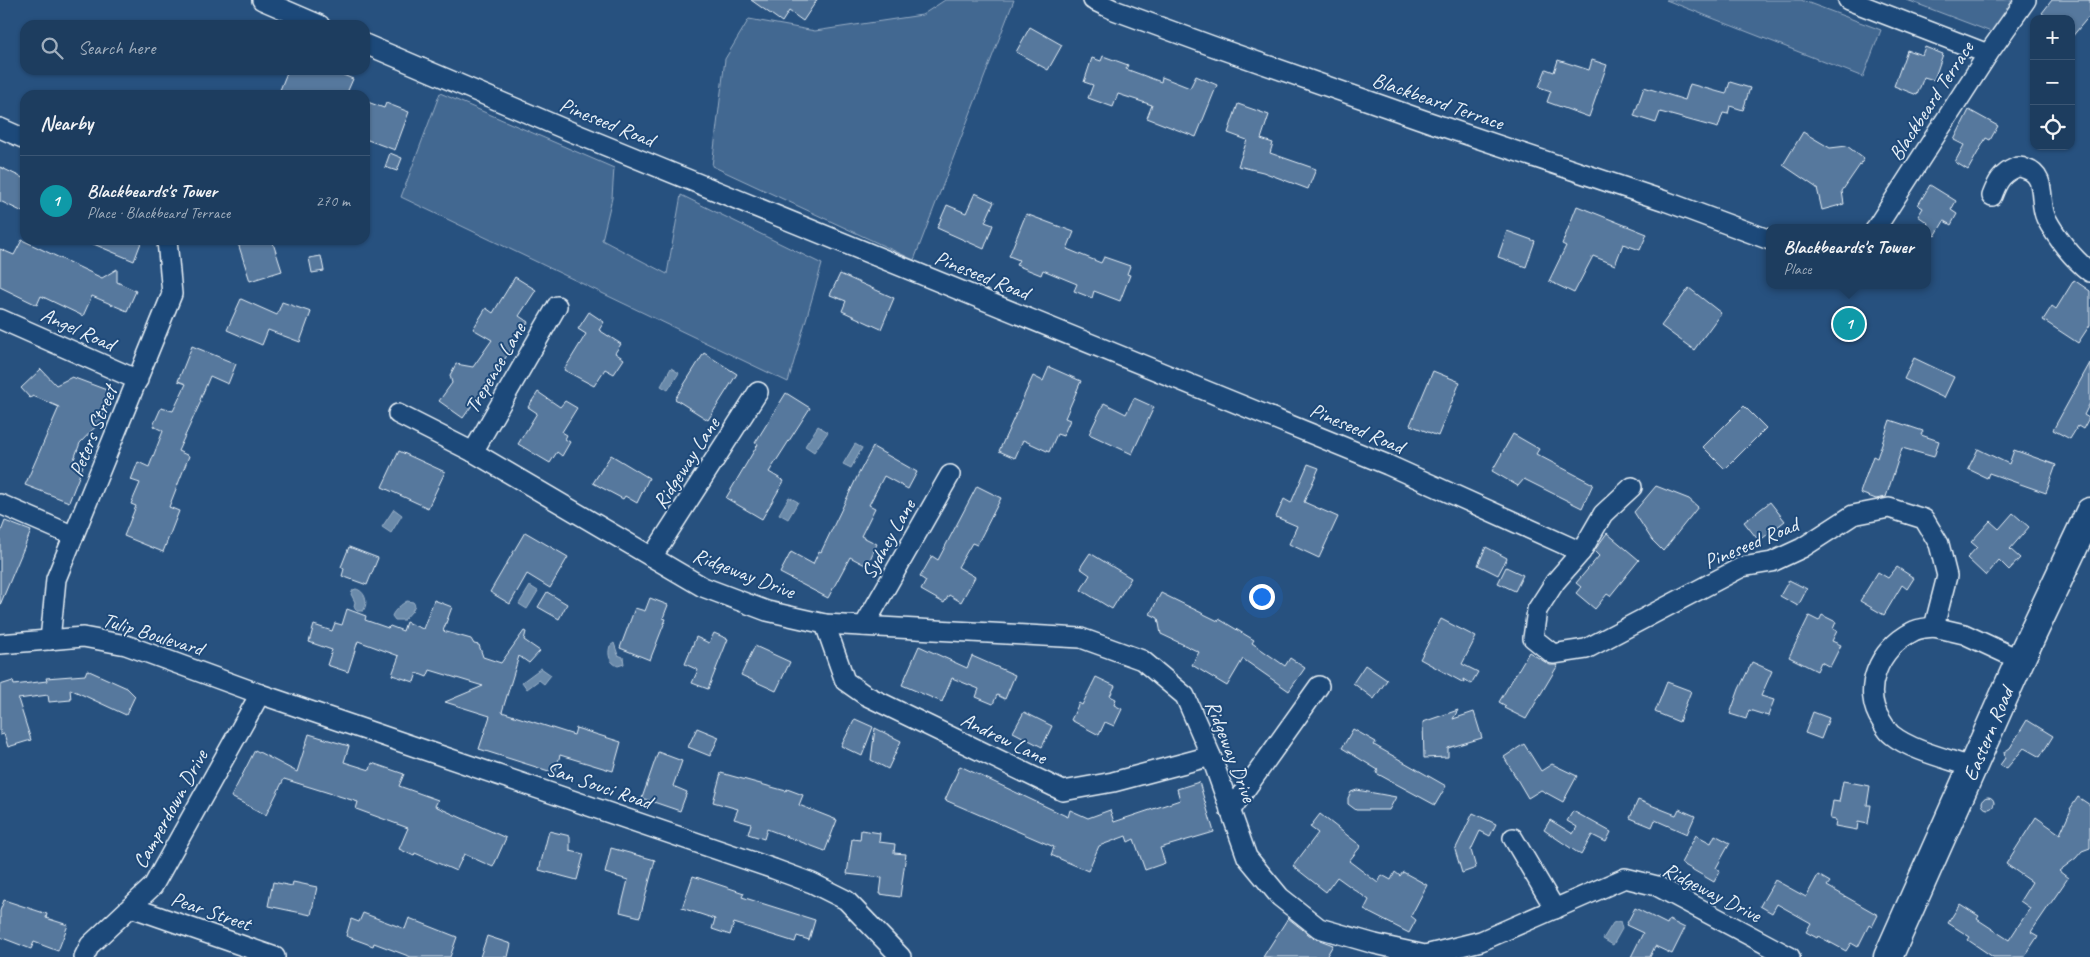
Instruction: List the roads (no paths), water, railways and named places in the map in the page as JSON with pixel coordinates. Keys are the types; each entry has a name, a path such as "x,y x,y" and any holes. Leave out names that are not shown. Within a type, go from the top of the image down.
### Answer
{"highway":[{"name":"Eastern Road","path":"1888,957 1974,768 2020,660 2090,512"}],"street":[{"path":"262,0 308,20"},
{"name":"Blackbeard Terrace","path":"1093,0 1114,10 1215,47 1429,122 1665,201 1766,239"},
{"path":"1848,0 1988,54"},
{"name":"Blackbeard Terrace","path":"1879,224 1988,54 2026,0"},
{"name":"Pineseed Road","path":"370,46 562,128 1388,465 1581,552"},
{"path":"0,128 20,137"},
{"path":"1992,196 1998,182 2005,173 2018,167 2029,169 2041,183 2045,217 2063,244 2090,272"},
{"name":"Peters Street","path":"50,640 56,579 172,294 167,245"},
{"name":"Trepence Lane","path":"473,452 556,306"},
{"name":"Angel Road","path":"0,319 138,380"},
{"name":"Ridgeway Lane","path":"652,557 758,392"},
{"name":"Ridgeway Drive","path":"398,414 473,452 703,587 758,608 825,624 1081,638 1142,660 1186,696 1211,756 1247,857 1280,897 1319,928 1374,944 1425,955 1481,941 1625,878 1656,886 1790,957"},
{"name":"Sydney Lane","path":"864,626 950,474"},
{"name":"Pineseed Road","path":"1632,487 1603,514 1581,552 1555,582 1537,610 1532,638 1553,654 1586,649 1742,568 1772,562 1802,548 1853,515 1889,508 1924,520 1939,544 1947,576 1934,627"},
{"path":"0,504 74,536"},
{"name":"Andrew Lane","path":"825,624 845,681 865,695 1063,791 1113,782 1211,756"},
{"path":"1974,768 1907,744 1890,734 1877,715 1873,699 1874,680 1880,660 1895,643 1913,631 1934,627 1964,634 2020,660"},
{"name":"Tulip Boulevard","path":"0,644 83,637 126,645 260,694"},
{"path":"1230,811 1319,686"},
{"name":"Camperdown Drive","path":"84,957 90,945 153,886 260,694"},
{"name":"San Souci Road","path":"260,694 765,866 812,884 846,900 901,957"},
{"path":"1513,838 1555,909"},
{"name":"Pear Street","path":"131,906 275,957"}],"place":[{"name":"Blackbeards's Tower","path":"1849,324"}]}
